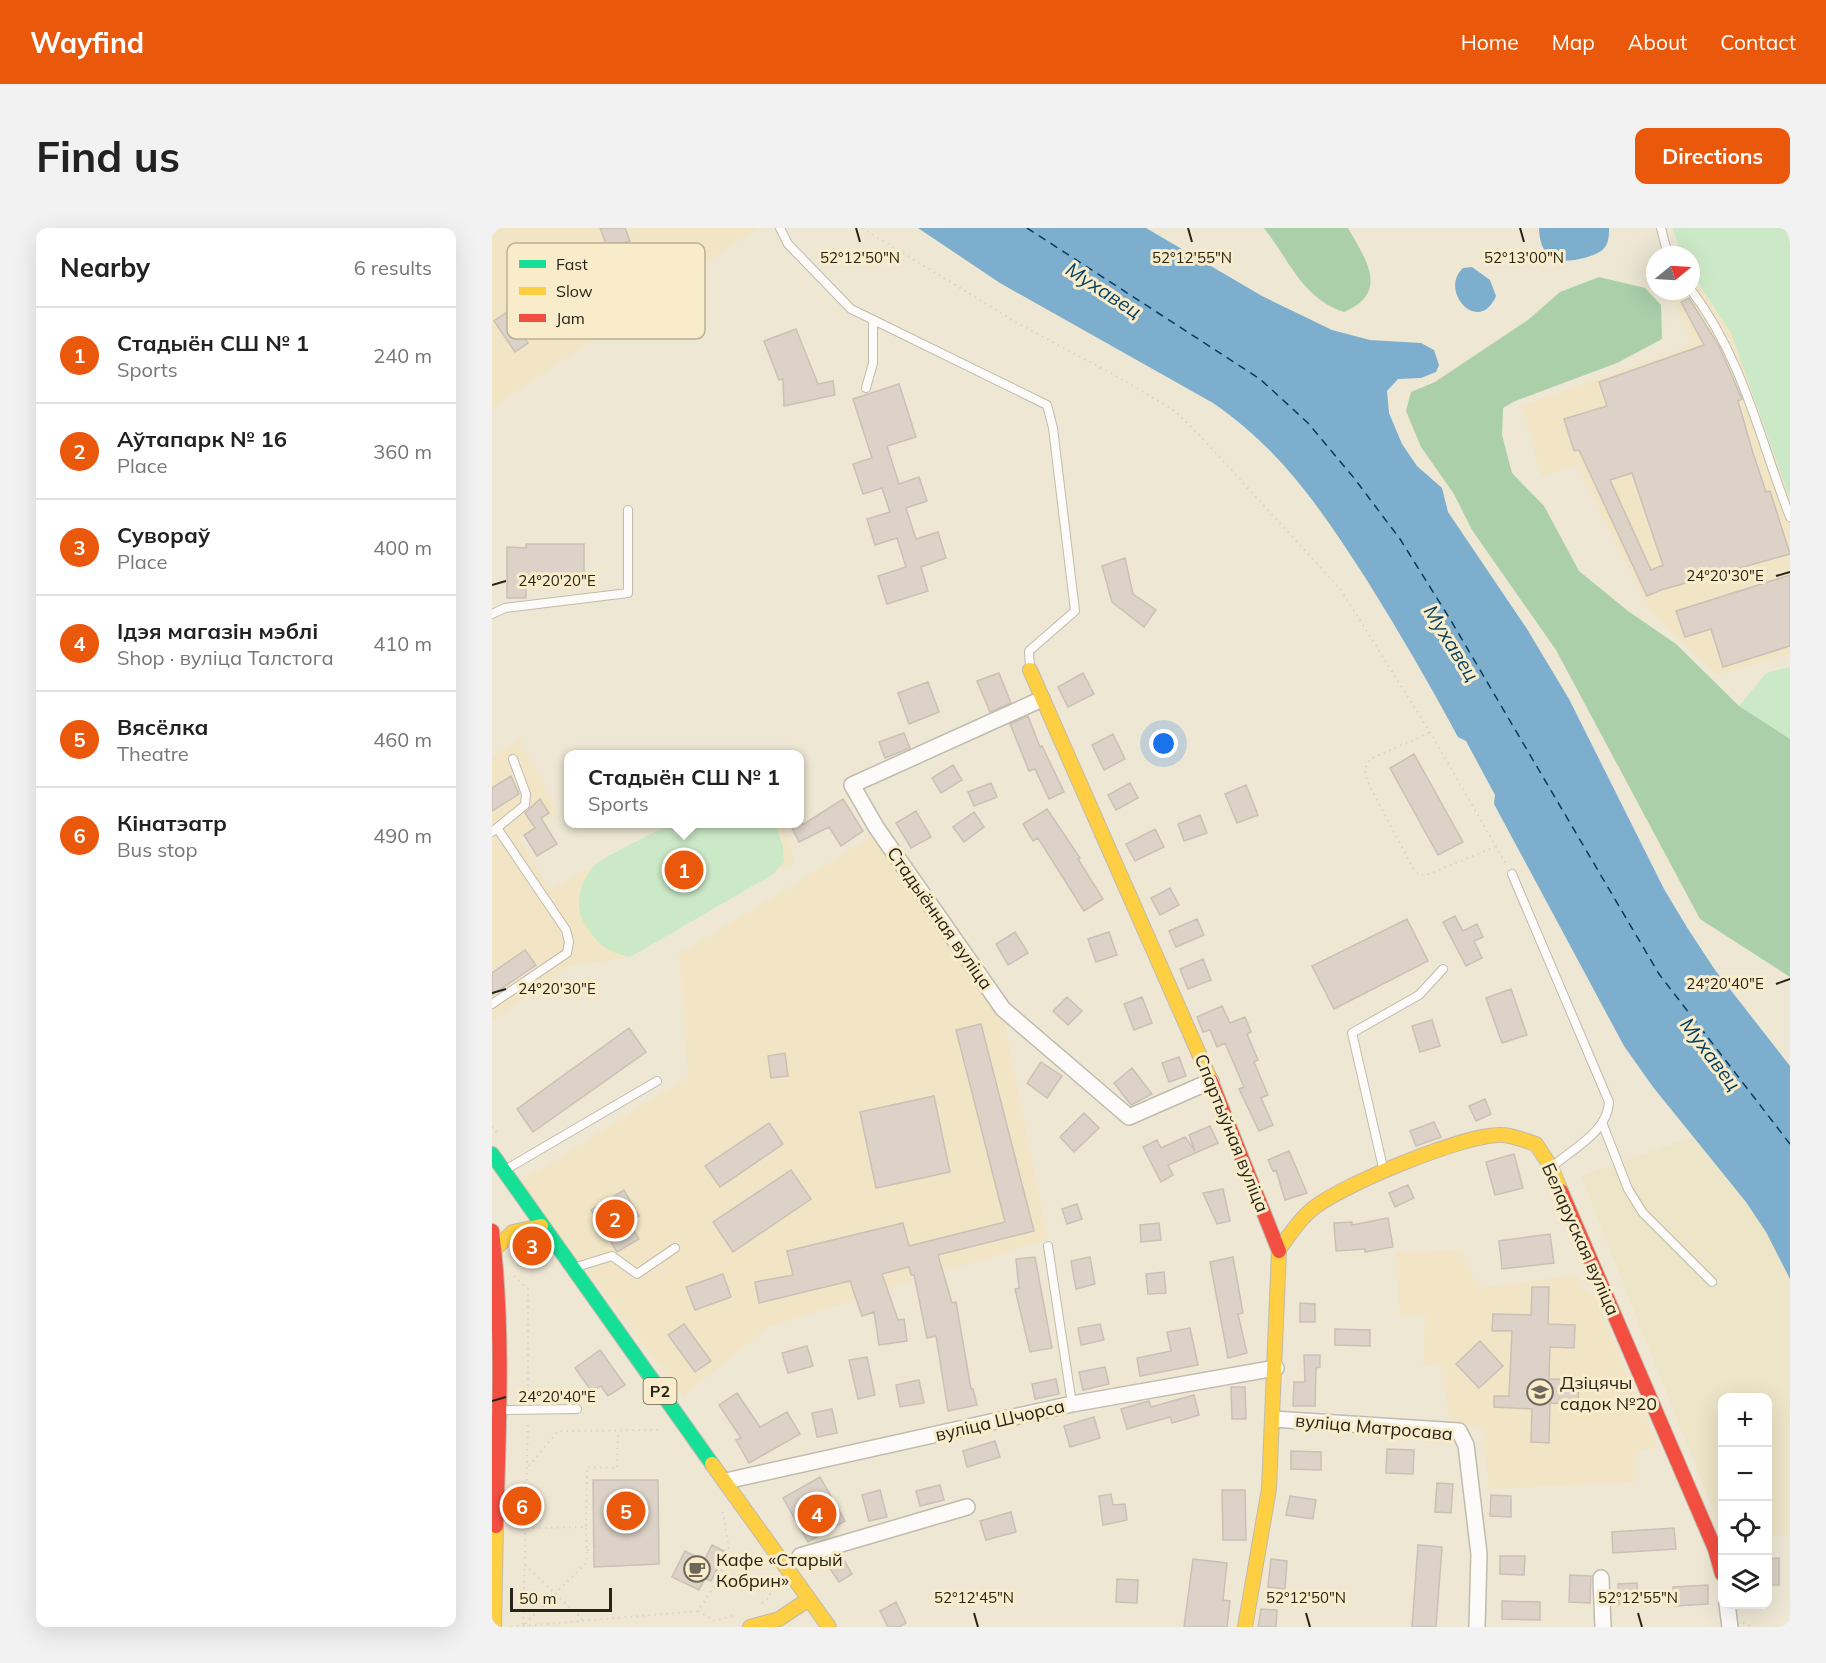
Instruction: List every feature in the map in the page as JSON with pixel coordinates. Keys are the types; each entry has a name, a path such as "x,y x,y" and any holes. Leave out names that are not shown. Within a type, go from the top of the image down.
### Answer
{"street":[{"name":"Спартыўная вуліца","path":"1030,670 1211,1080 1279,1249 1276,1368 1269,1489 1245,1627"},
{"name":"Стадыённая вуліца","path":"1042,699 852,785 876,826 1003,1009 1129,1117 1211,1080"},
{"name":"Беларуская вуліца","path":"1279,1249 1311,1210 1328,1196 1384,1173 1474,1139 1499,1134 1536,1144 1551,1167 1718,1559"},
{"name":"Р2","path":"492,1154 541,1226 829,1627"},
{"path":"495,1249 513,1232 541,1226"},
{"path":"492,1231 497,1271 499,1410 494,1627"},
{"name":"вуліца Шчорса","path":"726,1481 1072,1404 1276,1368"},
{"name":"вуліца Матросава","path":"1273,1419 1459,1431 1466,1445 1479,1554 1478,1627"},
{"path":"800,1556 967,1507"},
{"path":"1601,1578 1603,1627"},
{"path":"750,1627 779,1619 809,1599"},
{"path":"1728,1609 1730,1627"}],"lane":[{"path":"780,228 788,244 851,309 1047,405 1053,428 1075,611 1029,651 1030,670"},
{"path":"1661,228 1666,246"},
{"path":"1698,300 1733,359 1790,518"},
{"path":"866,388 873,363 873,321"},
{"path":"492,614 505,608 628,593 628,510"},
{"path":"492,1004 567,953 569,942 566,930 495,830 525,805 526,794 513,759"},
{"path":"1512,874 1604,1083 1609,1101 1609,1114 1603,1125 1551,1167"},
{"path":"1384,1173 1352,1033 1419,995 1443,969"},
{"path":"504,1171 657,1081"},
{"path":"1603,1125 1628,1189 1643,1213 1713,1282"},
{"path":"1048,1246 1072,1404"},
{"path":"572,1268 612,1256 637,1274 675,1248"},
{"path":"499,1410 528,1412 577,1409"}],"path":[{"path":"862,228 1019,324 1125,381 1175,411 1341,590 1430,732 1512,874"},
{"path":"1430,732 1370,759 1365,769 1367,781 1414,870 1420,875 1428,874 1495,847"},
{"path":"497,1271 512,1274 528,1289 528,1467 523,1626"},
{"path":"528,1467 558,1431 666,1430"},
{"path":"523,1626 587,1562 587,1467 617,1468 618,1431"},
{"path":"698,1611 717,1582 729,1550 722,1503"},
{"path":"527,1528 586,1527"},
{"path":"587,1550 594,1550"},
{"path":"525,1565 584,1622"},
{"path":"760,1604 769,1598 775,1578"},
{"path":"502,1627 698,1611 715,1621 742,1614"}],"shaded area":[{"path":"492,228 758,228 705,264 705,243 507,243 507,339 594,339 492,408"},
{"path":"1700,286 1731,332 1790,499 1790,654 1717,675 1649,610 1577,465 1542,477 1521,406 1693,345 1674,300 1700,300"},
{"path":"520,739 557,812 519,837 549,890 662,828 784,828 792,848 794,862 628,958 568,966 492,1021 492,757"},
{"path":"873,836 1004,1019 1048,1239 768,1327 683,1396 518,1183 688,1077 679,954"},
{"name":"Дзіцячы садок №20","path":"1462,1250 1478,1288 1576,1275 1582,1287 1596,1299 1658,1448 1637,1450 1635,1482 1489,1489 1482,1429 1449,1419 1442,1364 1423,1366 1425,1316 1400,1315 1395,1252"}],"green space":[{"path":"1264,228 1348,228 1367,263 1370,285 1367,295 1358,304 1344,312 1317,298 1298,277"},
{"path":"1673,228 1785,228 1790,244 1790,499 1731,333 1700,286 1700,246 1678,246"},
{"path":"1599,277 1645,288 1646,300 1656,300 1661,305 1662,339 1617,363 1515,401 1503,408 1502,435 1512,473 1544,506 1579,571 1628,611 1676,644 1739,706 1790,739 1790,977 1700,919 1556,650 1472,530 1454,494 1421,447 1406,411 1411,392 1435,382 1528,320 1560,292"},
{"path":"1790,667 1790,739 1739,706 1766,673"},
{"path":"664,828 776,828 783,846 784,862 772,875 630,957 609,950 595,939 582,919 579,903 581,887 594,866 619,850"}],"sand":[{"path":"1693,1137 1746,1202 1766,1232 1790,1279 1790,1535 1772,1537 1772,1393 1718,1393 1718,1523 1581,1176"}],"water":[{"name":"Мухавец","path":"918,228 1146,228 1262,296 1332,330 1370,340 1421,343 1434,350 1439,365 1436,372 1421,378 1398,379 1387,391 1389,413 1402,444 1417,466 1442,488 1448,512 1527,629 1569,699 1664,889 1688,929 1715,970 1790,1066 1790,1279 1766,1232 1746,1202 1653,1087 1624,1046 1494,804 1495,795 1466,741 1458,737 1368,582 1335,531 1300,484 1260,441 1213,403 1000,283"},
{"path":"1539,228 1609,228 1607,243 1601,251 1584,258 1566,261 1558,260 1547,253 1540,238"},
{"path":"1472,267 1490,280 1496,296 1489,307 1480,312 1471,311 1464,306 1455,288 1457,277 1463,268"}],"building":[{"path":"600,228 625,228 630,241 606,243"},
{"path":"1685,300 1690,300 1719,346 1742,399 1738,401 1753,453 1766,492 1770,491 1790,554 1661,590 1647,596 1579,450 1574,451 1564,419 1607,406 1599,382 1704,345 1681,302","holes":["1632,473 1663,565 1651,570 1610,480"]},
{"path":"507,312 507,339 525,339 528,343 515,352 494,321"},
{"path":"796,329 818,384 833,381 835,395 784,406 783,379 779,380 764,341"},
{"path":"899,384 916,437 887,446 899,484 919,477 927,501 906,508 916,539 938,532 946,558 921,567 928,591 887,604 878,576 906,567 897,538 875,545 867,519 890,512 882,488 863,494 853,464 872,458 853,399"},
{"path":"526,544 584,544 584,577 526,577 526,598 507,598 507,547 526,548"},
{"path":"1125,558 1133,594 1156,610 1144,627 1112,602 1102,566"},
{"path":"1790,575 1790,646 1723,667 1711,629 1685,637 1676,611"},
{"path":"999,673 1011,703 990,712 977,681"},
{"path":"1083,673 1094,694 1068,707 1058,687"},
{"path":"928,682 939,712 909,724 898,693"},
{"path":"1028,716 1040,747 1042,746 1064,792 1049,799 1035,769 1029,771 1010,724"},
{"path":"904,733 910,748 885,758 879,742"},
{"path":"1113,734 1125,759 1104,770 1092,745"},
{"path":"1414,754 1463,842 1438,855 1390,768"},
{"path":"953,765 962,780 941,793 932,778"},
{"path":"511,776 519,794 492,811 492,788"},
{"path":"991,783 997,797 974,806 968,792"},
{"path":"1130,783 1138,798 1116,810 1108,795"},
{"path":"1246,785 1258,815 1237,823 1225,794"},
{"path":"540,799 549,813 541,818 557,844 537,856 524,835 535,828 525,813"},
{"path":"843,799 863,831 841,846 829,827 799,842 792,828 804,828 804,824"},
{"path":"1047,809 1080,858 1078,859 1103,899 1084,911 1038,838 1033,841 1023,824"},
{"path":"916,811 931,837 911,848 896,823"},
{"path":"974,812 984,827 964,842 953,827"},
{"path":"1200,815 1207,833 1184,841 1178,824"},
{"path":"1155,829 1164,847 1135,861 1126,844"},
{"path":"1170,888 1179,905 1160,915 1151,898"},
{"path":"1455,916 1463,931 1477,924 1483,937 1474,941 1482,958 1466,966 1443,922"},
{"path":"1197,919 1204,935 1176,947 1169,931"},
{"path":"1407,919 1428,961 1334,1009 1312,966"},
{"path":"1015,932 1028,953 1008,965 996,944"},
{"path":"1109,932 1117,955 1096,962 1088,939"},
{"path":"525,950 536,965 492,995 492,973"},
{"path":"1203,959 1211,980 1188,989 1180,969"},
{"path":"1511,989 1527,1035 1502,1043 1486,998"},
{"path":"1067,997 1082,1011 1068,1025 1053,1011"},
{"path":"1142,997 1152,1023 1134,1030 1124,1004"},
{"path":"1222,1006 1230,1023 1245,1017 1251,1032 1247,1034 1258,1060 1254,1062 1268,1095 1261,1098 1273,1125 1259,1131 1239,1089 1244,1087 1225,1043 1217,1047 1210,1030 1203,1032 1197,1017"},
{"path":"1432,1020 1440,1046 1420,1052 1412,1026"},
{"path":"981,1024 1034,1231 938,1255 952,1303 956,1302 971,1389 973,1389 977,1405 948,1411 936,1336 927,1338 914,1275 911,1275 909,1267 882,1274 898,1320 904,1319 907,1341 879,1345 874,1312 862,1316 850,1281 759,1303 755,1282 793,1275 787,1251 903,1223 909,1246 1005,1222 956,1030"},
{"path":"629,1028 646,1052 533,1132 517,1109"},
{"path":"785,1053 788,1076 771,1078 768,1056"},
{"path":"1179,1057 1186,1076 1169,1082 1162,1063"},
{"path":"1041,1062 1062,1076 1047,1098 1027,1083"},
{"path":"1132,1068 1152,1094 1131,1105 1114,1083"},
{"path":"934,1096 950,1172 876,1188 860,1112"},
{"path":"1485,1099 1491,1114 1476,1121 1469,1106"},
{"path":"1084,1113 1099,1128 1074,1152 1060,1137"},
{"path":"1434,1122 1441,1137 1416,1146 1410,1131"},
{"path":"769,1123 783,1144 720,1187 705,1166"},
{"path":"1210,1126 1218,1143 1168,1165 1173,1175 1161,1182 1143,1147 1157,1140 1161,1148 1185,1137 1195,1151 1189,1135"},
{"path":"1289,1151 1307,1193 1285,1200 1276,1170 1273,1171 1268,1160"},
{"path":"1514,1154 1523,1188 1495,1195 1486,1162"},
{"path":"791,1170 811,1199 733,1252 713,1222"},
{"path":"1408,1185 1414,1198 1395,1207 1389,1193"},
{"path":"1223,1189 1230,1221 1217,1224 1203,1193"},
{"path":"624,1190 639,1216 628,1222 639,1239 617,1252 591,1210"},
{"path":"1077,1204 1082,1219 1067,1224 1062,1209"},
{"path":"1388,1218 1393,1247 1365,1252 1365,1249 1336,1251 1334,1223 1352,1222 1352,1225"},
{"path":"1159,1223 1161,1240 1141,1242 1140,1225"},
{"path":"1550,1234 1554,1263 1502,1269 1499,1241"},
{"path":"1035,1257 1052,1348 1030,1352 1015,1289 1019,1288 1016,1259"},
{"path":"1090,1257 1095,1284 1076,1289 1071,1261"},
{"path":"1233,1257 1243,1313 1238,1314 1247,1353 1228,1358 1210,1262"},
{"path":"1164,1272 1166,1293 1148,1294 1146,1274"},
{"path":"723,1274 731,1297 695,1310 686,1287"},
{"path":"1532,1287 1549,1287 1548,1324 1575,1325 1574,1348 1550,1347 1549,1379 1579,1380 1578,1404 1550,1403 1549,1443 1531,1442 1532,1409 1494,1407 1494,1396 1509,1396 1512,1331 1492,1331 1493,1314 1531,1315"},
{"path":"1300,1303 1315,1304 1315,1322 1300,1322"},
{"path":"684,1324 711,1361 695,1372 668,1335"},
{"path":"1100,1324 1104,1340 1081,1345 1078,1328"},
{"path":"1190,1328 1198,1365 1140,1376 1137,1358 1171,1351 1167,1332"},
{"path":"1335,1329 1370,1330 1370,1346 1335,1345"},
{"path":"1480,1341 1503,1366 1479,1388 1456,1364"},
{"path":"807,1346 813,1366 788,1373 782,1353"},
{"path":"600,1350 625,1385 608,1396 601,1386 592,1392 575,1368"},
{"path":"1304,1355 1320,1355 1320,1367 1316,1368 1315,1406 1293,1406 1294,1382 1305,1382"},
{"path":"867,1357 875,1395 858,1399 849,1360"},
{"path":"1105,1367 1109,1384 1083,1390 1079,1372"},
{"path":"1056,1379 1059,1394 1035,1399 1032,1384"},
{"path":"919,1380 924,1403 900,1407 896,1385"},
{"path":"1231,1387 1245,1387 1246,1419 1232,1419"},
{"path":"737,1393 760,1427 787,1412 800,1434 749,1463 736,1440 741,1438 719,1405"},
{"path":"1194,1395 1199,1415 1172,1423 1170,1417 1127,1429 1121,1409 1149,1401 1151,1407"},
{"path":"832,1409 837,1433 817,1437 812,1413"},
{"path":"1094,1417 1100,1438 1070,1447 1064,1426"},
{"path":"995,1441 1000,1457 967,1467 963,1451"},
{"path":"1387,1449 1414,1450 1413,1474 1386,1473"},
{"path":"1291,1451 1321,1452 1321,1470 1291,1469"},
{"path":"820,1477 845,1521 808,1542 783,1498"},
{"path":"593,1480 658,1480 659,1564 594,1567"},
{"path":"1437,1483 1453,1484 1451,1513 1435,1512"},
{"path":"940,1485 944,1500 920,1506 916,1491"},
{"path":"880,1490 887,1517 869,1521 862,1495"},
{"path":"1222,1490 1245,1490 1246,1540 1223,1540"},
{"path":"1111,1494 1113,1505 1125,1504 1127,1520 1103,1525 1099,1496"},
{"path":"1491,1495 1511,1496 1511,1517 1490,1516"},
{"path":"1290,1496 1316,1500 1313,1519 1286,1515"},
{"path":"1011,1512 1016,1532 986,1540 980,1521"},
{"path":"1674,1528 1676,1549 1613,1553 1612,1532"},
{"name":"Кафе «Старый Кобрин»","path":"712,1545 726,1552 711,1581 705,1578 699,1590 672,1577 685,1551 704,1561"},
{"path":"1418,1545 1442,1547 1436,1627 1412,1627"},
{"path":"1500,1556 1525,1556 1524,1575 1500,1574"},
{"path":"842,1557 852,1574 839,1582 828,1566"},
{"path":"1779,1558 1779,1585 1772,1585 1772,1559"},
{"path":"1193,1559 1227,1563 1223,1600 1230,1601 1227,1627 1184,1627"},
{"path":"1271,1559 1287,1561 1285,1589 1268,1587"},
{"path":"1570,1575 1591,1576 1590,1603 1569,1602"},
{"path":"1117,1579 1138,1580 1137,1603 1116,1602"},
{"path":"1637,1583 1638,1603 1619,1604 1618,1584"},
{"path":"1708,1585 1708,1604 1675,1606 1673,1587"},
{"path":"1502,1601 1540,1602 1540,1620 1502,1619"},
{"path":"896,1602 906,1623 899,1627 888,1627 880,1611"},
{"path":"1261,1609 1277,1610 1276,1627 1258,1627"}],"ferry route":[{"path":"1027,228 1260,379 1308,423 1354,478 1400,539 1450,619 1659,974 1790,1144"}],"traffic: fast":[{"path":"492,1154 712,1464"}],"traffic: slow":[{"path":"1030,670 1211,1081"},
{"path":"1279,1249 1311,1210 1347,1188 1432,1152 1483,1137 1505,1135 1536,1144 1551,1167 1561,1191"},
{"path":"495,1249 513,1232 541,1226"},
{"path":"1245,1627 1269,1489 1279,1251"},
{"path":"712,1464 829,1627"},
{"path":"494,1627 496,1526"},
{"path":"750,1627 779,1619 809,1599"}],"traffic: jam":[{"path":"1211,1081 1279,1251"},
{"path":"1561,1191 1718,1560"},
{"path":"492,1231 499,1341 496,1526"}],"place":[{"name":"Стадыён СШ № 1","path":"684,870"},
{"name":"Аўтапарк № 16","path":"615,1219"},
{"name":"Сувораў","path":"532,1246"},
{"name":"Дзіцячы садок №20","path":"1540,1392"},
{"name":"Кінатэатр","path":"522,1506"},
{"name":"Вясёлка","path":"626,1511"},
{"name":"Ідэя магазін мэблі","path":"817,1514"},
{"name":"Кафе «Старый Кобрин»","path":"697,1569"}]}
